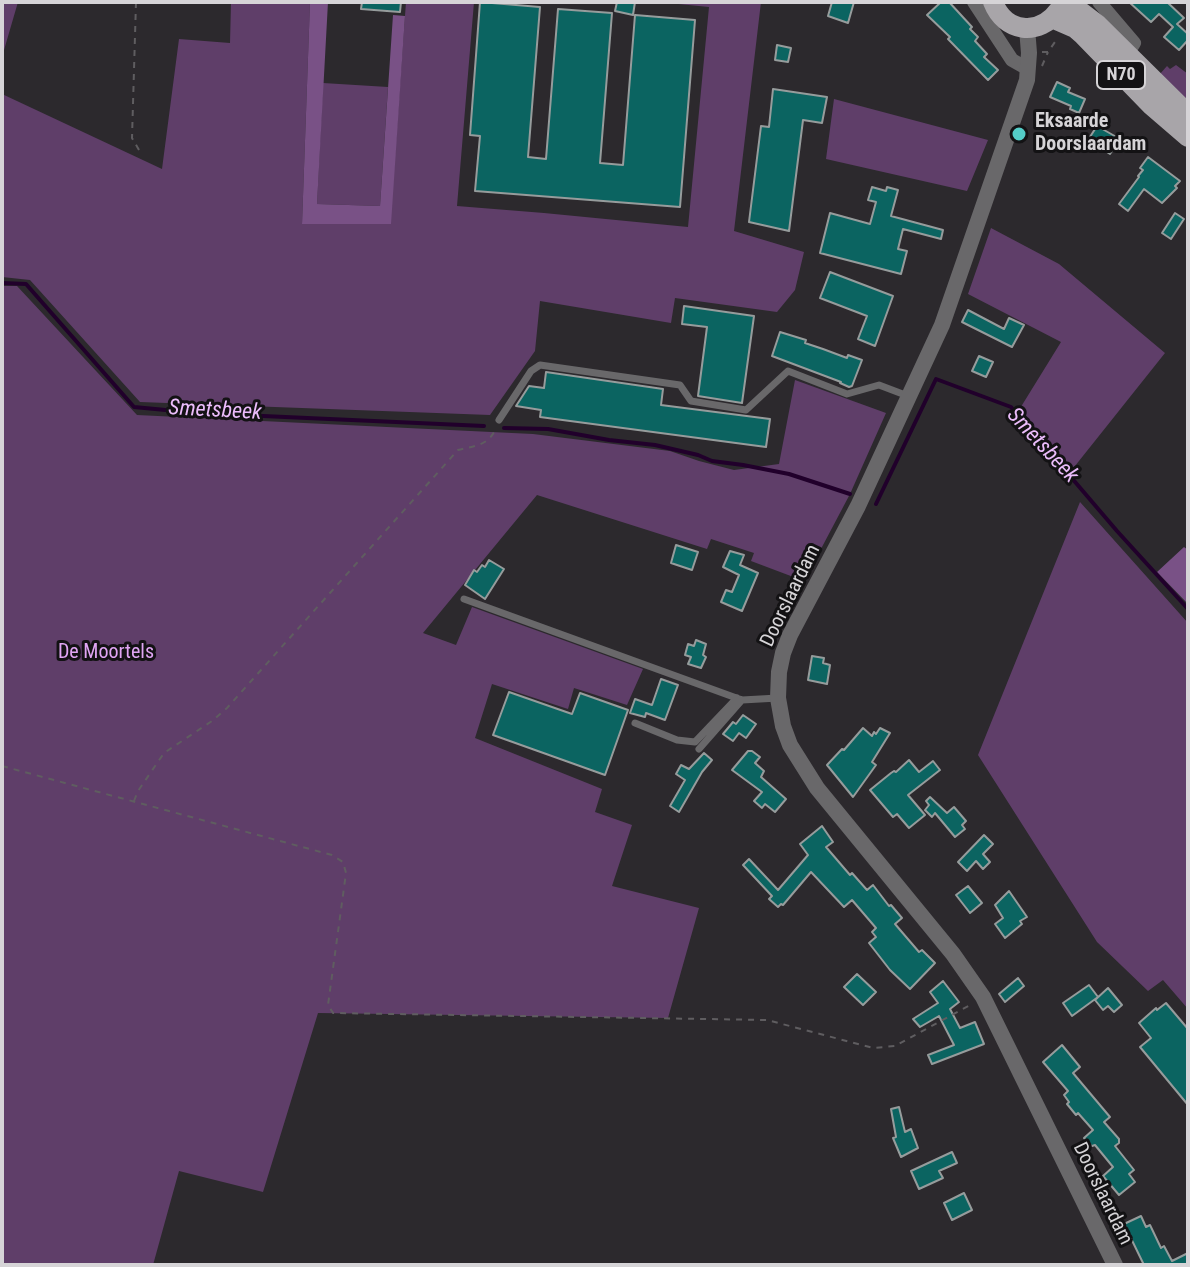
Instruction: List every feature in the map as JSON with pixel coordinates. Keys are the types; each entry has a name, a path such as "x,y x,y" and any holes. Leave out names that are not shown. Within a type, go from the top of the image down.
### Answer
{"main road":[{"path":"993,2 1004,19 1019,27 1041,26 1054,10"},
{"name":"N70","path":"1068,2 1098,25 1152,106 1188,137"},
{"name":"N70","path":"1054,10 1188,114"}],"street":[{"path":"974,2 1012,60 1035,70"},
{"path":"1099,2 1134,43 1119,59"},
{"name":"Doorslaardam","path":"1027,28 1035,70 1022,95 948,310 858,506 790,635 781,662 778,698 790,745 817,788 953,954 983,997 1115,1265"}],"lane":[{"path":"499,420 531,371 540,365 680,385 691,401 746,410 788,371 847,394 879,385 910,397"},
{"path":"464,599 740,699 778,698"},
{"path":"635,723 677,740 695,742 740,699"},
{"path":"699,749 740,699"}],"path":[{"path":"136,2 132,138 139,150"},
{"path":"1035,70 1048,52"},
{"path":"134,802 164,753 227,708 458,450 484,444 493,436 499,420"},
{"path":"2,766 332,855 343,862 346,873 328,1005 333,1013 767,1020 873,1048 895,1046 983,997"}],"green space":[{"path":"2,2 18,2 2,57"},
{"path":"231,2 310,2 302,224 390,224 406,2 474,2 457,206 688,227 709,7 658,2 761,2 734,231 804,252 795,290 777,312 675,298 671,323 540,301 535,351 490,415 140,402 30,280 2,277 2,94 162,169 179,39 230,43"},
{"path":"1176,65 1188,74 1188,101 1159,75 1167,66 1170,69"},
{"path":"323,83 388,87 380,206 317,204"},
{"path":"834,99 988,140 967,191 826,159"},
{"path":"991,228 1059,264 1165,353 1071,471 1019,410 1061,342 968,294"},
{"name":"De Moortels","path":"2,286 17,286 137,415 533,434 670,451 734,470 779,464 795,380 886,413 850,494 804,581 751,561 754,553 711,539 707,549 537,495 423,633 456,645 472,607 643,669 627,705 574,688 568,709 492,684 475,738 602,789 595,812 632,825 612,886 699,908 668,1018 318,1013 263,1192 179,1171 153,1265 2,1265"},
{"path":"1080,502 1188,623 1188,1009 1163,980 1148,991 1097,942 978,755"}],"shaded area":[{"path":"310,2 328,2 317,204 380,206 393,15 405,16 391,224 302,224"},
{"path":"1184,547 1188,550 1188,604 1157,572"}],"building":[{"path":"362,2 401,2 400,12 361,9"},
{"path":"480,2 540,7 528,157 546,159 558,9 612,13 600,163 623,165 635,15 695,20 680,207 475,191 480,136 470,135"},
{"path":"617,2 635,2 633,15 615,11"},
{"path":"832,2 854,2 848,23 828,16"},
{"path":"941,2 949,2 972,27 970,29 978,37 975,41 987,54 984,57 998,70 988,80 927,15"},
{"path":"1129,2 1167,2 1184,18 1177,24 1188,34 1188,40 1179,50 1164,37 1173,27 1159,14 1151,22"},
{"path":"777,45 791,48 788,62 775,60"},
{"path":"1057,82 1070,88 1068,92 1085,99 1079,113 1050,97"},
{"path":"773,89 827,97 822,123 803,120 789,231 749,222 761,126 769,127"},
{"path":"1097,126 1120,139 1110,154 1088,140"},
{"path":"1148,157 1180,181 1162,203 1144,189 1128,211 1119,204 1139,177 1143,170 1140,168"},
{"path":"872,187 898,190 891,216 943,230 941,239 903,229 898,249 907,251 901,274 820,253 830,213 870,224 876,202 868,200"},
{"path":"1175,213 1184,219 1171,239 1162,233"},
{"path":"830,272 893,296 875,346 858,339 867,316 820,298"},
{"path":"684,306 754,316 742,403 698,396 707,327 682,324"},
{"path":"968,310 1004,329 1009,318 1024,325 1012,347 962,322"},
{"path":"780,332 847,358 848,355 862,360 852,386 772,356"},
{"path":"979,356 993,362 986,377 972,371"},
{"path":"546,372 663,389 661,405 770,419 766,447 540,417 541,410 516,406 529,386 544,388"},
{"path":"676,545 698,552 692,570 671,563"},
{"path":"730,551 744,555 740,565 758,573 742,611 721,602 726,590 732,592 739,575 723,567"},
{"path":"489,560 504,569 485,599 465,585 474,570 477,572 482,565 485,567"},
{"path":"696,640 706,644 703,655 706,657 701,668 688,664 691,657 685,655 688,644 694,646"},
{"path":"812,656 824,658 823,663 830,665 827,684 808,680"},
{"path":"661,679 678,685 665,720 646,713 645,717 630,713 635,699 652,705"},
{"path":"509,692 572,714 580,693 628,710 605,775 493,735"},
{"path":"743,715 756,724 746,738 739,733 733,741 723,734"},
{"path":"863,728 872,736 880,728 890,733 872,762 876,765 853,797 827,765"},
{"path":"748,751 760,757 755,763 764,771 761,777 786,799 775,812 765,804 762,808 754,801 762,792 732,770"},
{"path":"704,753 712,760 679,812 670,806 685,780 676,774 681,765 689,769"},
{"path":"909,760 919,772 933,761 940,770 908,795 925,815 909,828 897,814 893,817 870,790"},
{"path":"930,797 947,813 954,807 966,821 962,825 965,829 955,837 935,813 932,817 925,810"},
{"path":"822,826 833,842 826,847 867,890 873,885 902,918 895,924 919,952 922,950 935,963 910,989 869,943 876,937 872,932 876,928 852,900 844,907 811,872 778,907 769,899 772,896 743,865 749,859 778,890 808,855 800,844"},
{"path":"984,835 993,844 983,854 990,862 983,869 976,861 967,871 958,862"},
{"path":"968,886 982,903 970,913 956,895"},
{"path":"1009,891 1027,917 1005,938 995,924 1003,918 995,905"},
{"path":"857,974 876,992 863,1005 844,987"},
{"path":"1018,978 1024,986 1005,1002 999,994"},
{"path":"943,981 959,1002 950,1009 960,1028 975,1022 984,1044 932,1064 928,1055 954,1045 939,1016 920,1027 913,1019 938,1003 930,992"},
{"path":"1089,985 1098,997 1072,1016 1063,1003"},
{"path":"1108,988 1122,1005 1114,1012 1108,1006 1103,1010 1095,1000"},
{"path":"1166,1003 1188,1029 1188,1105 1140,1047 1151,1038 1139,1023"},
{"path":"1062,1045 1080,1067 1073,1073 1110,1117 1104,1122 1119,1139 1115,1146 1134,1170 1129,1174 1135,1182 1119,1195 1103,1176 1113,1167 1095,1145 1092,1146 1084,1138 1093,1130 1067,1104 1069,1102 1064,1095 1068,1091 1043,1062"},
{"path":"899,1107 905,1132 911,1129 918,1148 901,1157 893,1138 896,1137 891,1109"},
{"path":"952,1152 957,1163 939,1171 943,1178 919,1189 911,1171"},
{"path":"964,1193 972,1210 952,1220 944,1203"},
{"path":"1141,1216 1172,1261 1188,1253 1188,1265 1144,1265 1124,1224"}],"waterway":[{"name":"Smetsbeek","path":"2,283 26,284 134,407 197,413 484,426"},
{"name":"Smetsbeek","path":"876,504 936,379 1011,407 1188,609"},
{"name":"Smetsbeek","path":"504,428 548,429 655,445 712,461 789,474 850,494"}],"place":[{"name":"Eksaarde Doorslaardam","path":"1019,134"}]}
